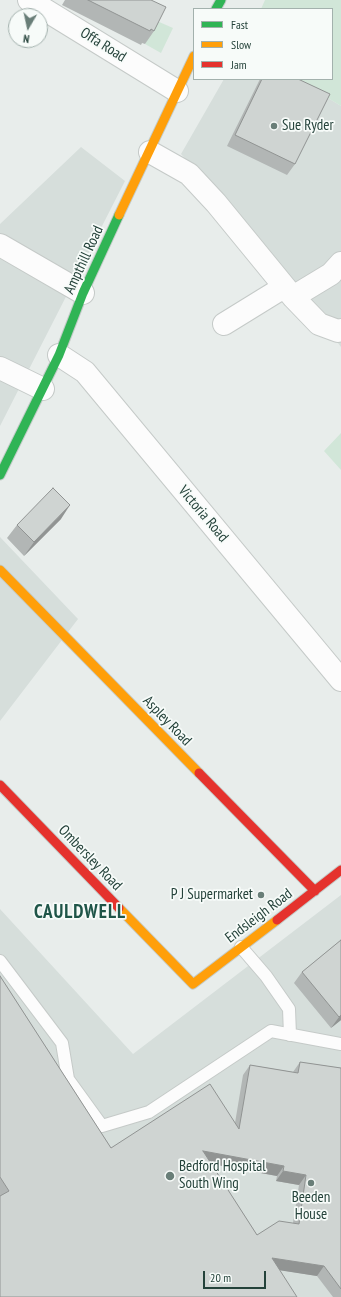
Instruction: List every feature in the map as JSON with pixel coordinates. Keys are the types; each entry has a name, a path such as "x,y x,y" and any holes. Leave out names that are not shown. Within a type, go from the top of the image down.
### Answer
{"street":[{"name":"Offa Road","path":"29,0 177,91"},
{"name":"Ampthill Road","path":"0,476 60,355 83,293 193,58"},
{"path":"150,152 190,174 216,203 288,292 319,324 338,331 341,330"},
{"path":"0,245 83,293"},
{"path":"224,324 288,292 331,274 341,263"},
{"name":"Victoria Road","path":"60,355 86,372 341,680"},
{"path":"0,368 43,389"},
{"name":"Aspley Road","path":"0,570 315,891"},
{"name":"Ombersley Road","path":"0,785 193,984"},
{"name":"Endsleigh Road","path":"193,984 341,870"}],"lane":[{"path":"241,947 266,976 289,1009 290,1035"},
{"path":"0,962 62,1043 68,1079 102,1126 149,1112 271,1031 341,1044"}],"shaded area":[{"path":"223,80 299,80 341,106 341,347 269,253 181,154"},
{"path":"81,147 125,181 0,426 0,224"},
{"path":"0,537 78,619 0,721"},
{"name":"Bedford Hospital South Wing","path":"341,895 341,1297 0,1297 0,909 133,1054"}],"green space":[{"path":"265,0 341,0 341,106 299,80 333,80 333,8 261,8"},
{"path":"157,21 173,28 161,53 145,44"},
{"path":"341,433 341,470 324,451"}],"building":[{"path":"88,0 151,0 166,7 154,31 151,29 150,31"},
{"name":"Sue Ryder","path":"262,80 300,80 330,94 295,164 235,135"},
{"path":"53,488 70,505 34,542 17,525"},
{"path":"341,940 341,1015 339,1017 302,972"},
{"name":"Bedford Hospital South Wing","path":"0,976 111,1148 210,1084 239,1129 250,1065 298,1073 300,1062 341,1068 341,1289 324,1266 272,1258 297,1297 0,1297 0,1196 9,1191 0,1177","holes":["203,1151 284,1166 283,1171 306,1175 299,1224 279,1221 257,1235"]}],"traffic: fast":[{"path":"217,8 221,0"},
{"path":"0,475 59,355 83,293 119,215"}],"traffic: slow":[{"path":"119,215 193,58"},
{"path":"0,570 199,773"},
{"path":"119,908 193,984 277,920"}],"traffic: jam":[{"path":"199,773 315,891"},
{"path":"0,785 119,908"},
{"path":"277,920 341,870"}],"place":[{"name":"Sue Ryder","path":"274,126"},
{"name":"P J Supermarket","path":"261,895"},
{"name":"Bedford Hospital South Wing","path":"170,1176"},
{"name":"Beeden House","path":"311,1183"}],"district":[{"name":"CAULDWELL","path":"80,913"}]}
